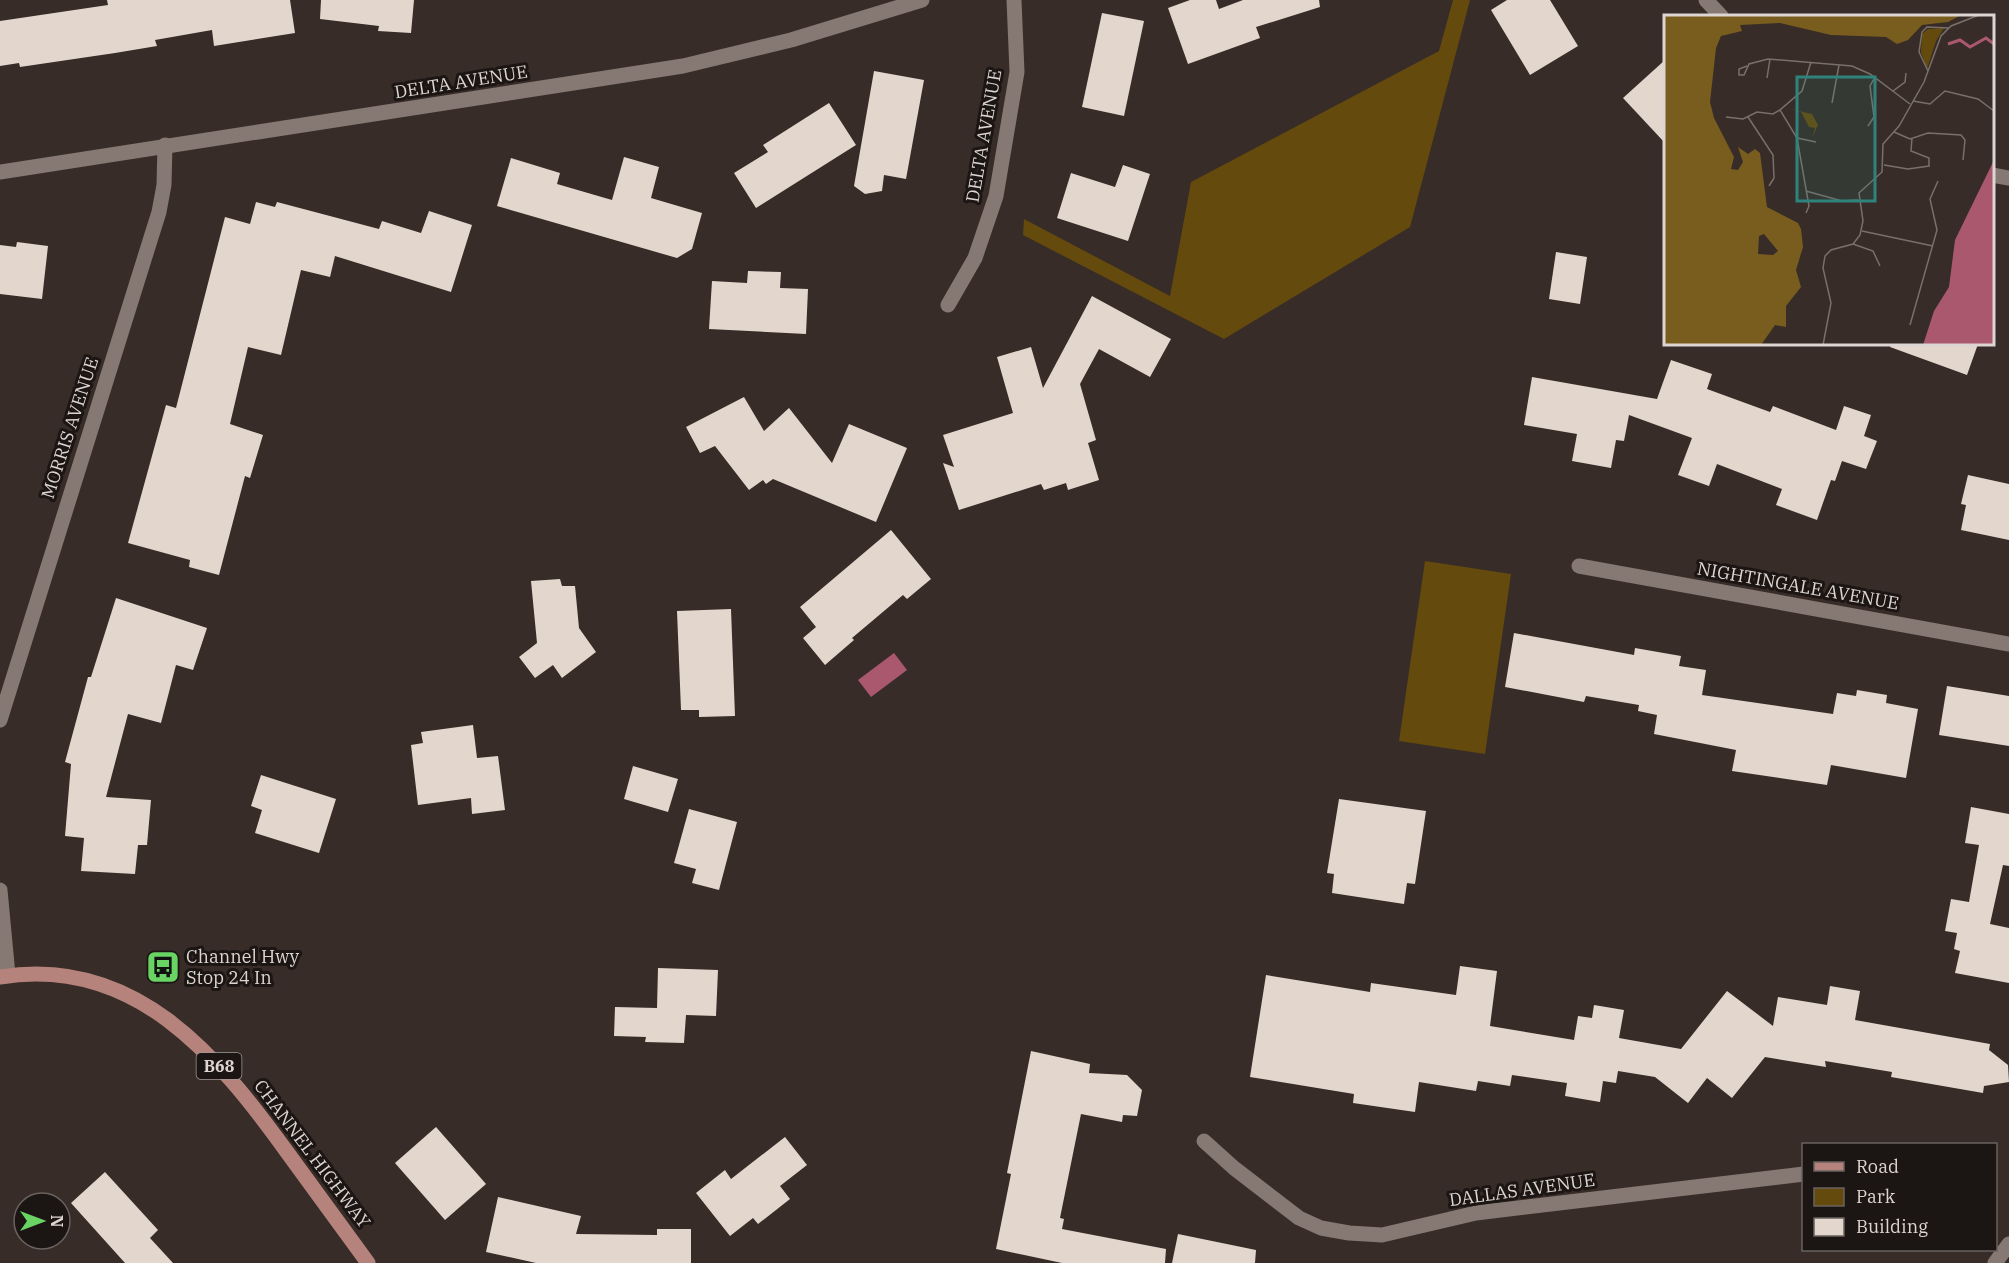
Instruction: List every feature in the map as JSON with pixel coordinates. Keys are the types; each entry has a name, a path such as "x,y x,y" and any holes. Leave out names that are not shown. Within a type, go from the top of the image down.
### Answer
{"main road":[{"name":"CHANNEL HIGHWAY","path":"4,976 47,975 75,978 113,989 159,1011 211,1057 246,1095 368,1263"}],"street":[{"name":"DELTA AVENUE","path":"0,172 683,66 791,40 922,0"},
{"name":"DELTA AVENUE","path":"948,305 975,258 996,196 1017,72 1014,0"},
{"path":"1706,0 1720,15"},
{"name":"MORRIS AVENUE","path":"0,720 159,212 164,185 165,145"},
{"path":"1994,175 2009,178"},
{"name":"NIGHTINGALE AVENUE","path":"1579,566 2009,644"},
{"path":"0,890 4,976"},
{"name":"DALLAS AVENUE","path":"1204,1141 1269,1197 1299,1218 1321,1228 1382,1235 1476,1213 1802,1174"},
{"path":"1995,1263 2004,1244"}],"green space":[{"path":"1453,0 1470,0 1410,227 1224,339 1023,235 1024,219 1170,296 1191,182 1439,51"},
{"path":"1425,561 1511,574 1485,754 1399,741"}],"shaded area":[{"path":"894,653 907,670 871,697 858,680"}],"building":[{"path":"107,0 290,0 295,33 214,46 212,30 155,40 157,46 20,67 19,63 0,66 0,21 108,5"},
{"path":"321,0 414,0 411,33 378,31 379,26 320,19"},
{"path":"1190,0 1216,0 1219,9 1243,0 1319,0 1320,7 1256,27 1260,38 1188,64 1168,8"},
{"path":"1507,0 1550,0 1578,46 1530,75 1491,10"},
{"path":"1102,13 1144,21 1124,116 1082,107"},
{"path":"1664,61 1664,142 1623,98"},
{"path":"874,71 924,80 906,179 884,175 882,191 865,194 854,186"},
{"path":"829,103 856,145 756,208 734,173 768,152 763,145"},
{"path":"624,157 659,167 651,198 702,213 692,249 677,258 497,206 511,158 560,173 557,184 612,200"},
{"path":"1123,165 1150,174 1128,241 1057,218 1071,173 1115,187"},
{"path":"256,202 275,207 277,202 379,229 382,221 421,233 429,211 472,225 451,292 335,256 330,277 301,270 281,355 248,347 230,424 263,435 250,478 245,476 219,575 189,567 190,560 128,543 166,405 176,408 225,217 250,224"},
{"path":"17,242 48,246 42,299 0,294 0,245 16,247"},
{"path":"1556,252 1587,257 1580,304 1549,299"},
{"path":"748,271 781,272 780,288 808,289 806,334 709,329 712,281 747,283"},
{"path":"1092,296 1171,339 1150,377 1099,349 1080,384 1096,440 1088,443 1099,480 1068,490 1066,483 1044,490 1041,484 959,510 943,463 954,467 943,435 1013,413 997,357 1031,347 1043,388"},
{"path":"1891,345 1978,345 1967,375 1890,347"},
{"path":"1671,360 1712,374 1707,389 1770,412 1773,406 1836,430 1844,406 1871,415 1864,436 1877,441 1866,469 1842,461 1835,481 1831,480 1817,520 1776,505 1782,489 1717,464 1709,486 1678,475 1692,438 1629,415 1624,441 1616,440 1611,468 1572,461 1577,434 1524,425 1532,377 1657,399"},
{"path":"744,397 764,431 789,408 832,463 849,424 907,448 876,522 773,479 766,484 763,480 749,490 715,446 700,453 686,427"},
{"path":"1968,475 2009,484 2009,540 1961,530 1966,505 1961,504"},
{"path":"891,530 931,579 907,599 903,595 852,638 854,640 825,665 803,638 816,627 800,607"},
{"path":"560,579 562,586 575,586 579,628 596,652 562,678 553,665 535,678 519,657 537,643 531,581"},
{"path":"116,598 207,628 193,670 176,665 161,723 128,714 106,797 151,800 147,845 138,845 135,874 81,871 84,838 65,836 71,764 65,762 88,677 91,677"},
{"path":"731,609 735,716 699,717 699,710 681,710 677,611"},
{"path":"1514,633 1634,655 1635,648 1681,656 1679,666 1706,670 1702,695 1833,714 1837,693 1856,696 1857,690 1887,695 1886,703 1918,709 1906,778 1831,765 1827,785 1732,771 1736,750 1654,734 1657,715 1638,711 1639,705 1586,696 1584,702 1505,687"},
{"path":"1947,686 2009,696 2009,746 1939,735"},
{"path":"473,725 477,758 498,756 505,810 472,814 471,798 418,805 411,745 423,743 421,732"},
{"path":"633,766 678,779 668,812 624,799"},
{"path":"261,775 336,799 319,853 255,833 262,810 251,806"},
{"path":"1339,799 1426,811 1415,884 1407,883 1404,904 1332,893 1334,874 1327,873"},
{"path":"1971,807 2009,814 2009,866 2003,865 1990,924 2009,928 2009,983 1955,973 1960,951 1954,949 1957,933 1945,931 1951,899 1969,902 1979,845 1965,843"},
{"path":"689,809 737,822 719,890 692,883 696,869 674,863"},
{"path":"1460,966 1497,971 1490,1026 1574,1040 1578,1016 1592,1018 1594,1005 1624,1010 1619,1038 1681,1049 1727,991 1773,1026 1778,997 1827,1005 1830,986 1860,991 1855,1020 1990,1044 1989,1050 2008,1065 2009,1082 1984,1086 1983,1093 1891,1077 1892,1072 1825,1061 1826,1067 1765,1057 1732,1098 1707,1078 1688,1103 1655,1077 1618,1071 1616,1083 1603,1081 1600,1102 1565,1096 1567,1083 1512,1075 1510,1086 1478,1081 1476,1091 1419,1082 1415,1112 1353,1103 1354,1094 1250,1077 1266,975 1370,992 1371,983 1456,995"},
{"path":"658,968 718,970 716,1016 686,1015 684,1043 645,1042 646,1037 614,1036 615,1007 657,1008"},
{"path":"1031,1051 1090,1064 1089,1073 1127,1075 1142,1090 1137,1116 1123,1115 1122,1122 1081,1114 1060,1218 1064,1219 1062,1229 1166,1249 1165,1263 1062,1263 996,1249 1011,1174 1007,1173"},
{"path":"436,1127 486,1184 445,1220 395,1163"},
{"path":"785,1137 807,1165 780,1186 790,1199 758,1224 753,1218 730,1236 696,1193 725,1170 731,1179"},
{"path":"105,1172 158,1230 150,1238 173,1263 125,1263 72,1202"},
{"path":"498,1197 581,1216 576,1234 657,1235 657,1229 691,1229 691,1263 536,1263 486,1252"},
{"path":"1178,1234 1256,1250 1255,1263 1172,1263"}],"place":[{"name":"Channel Hwy Stop 24 In","path":"163,967"}]}
